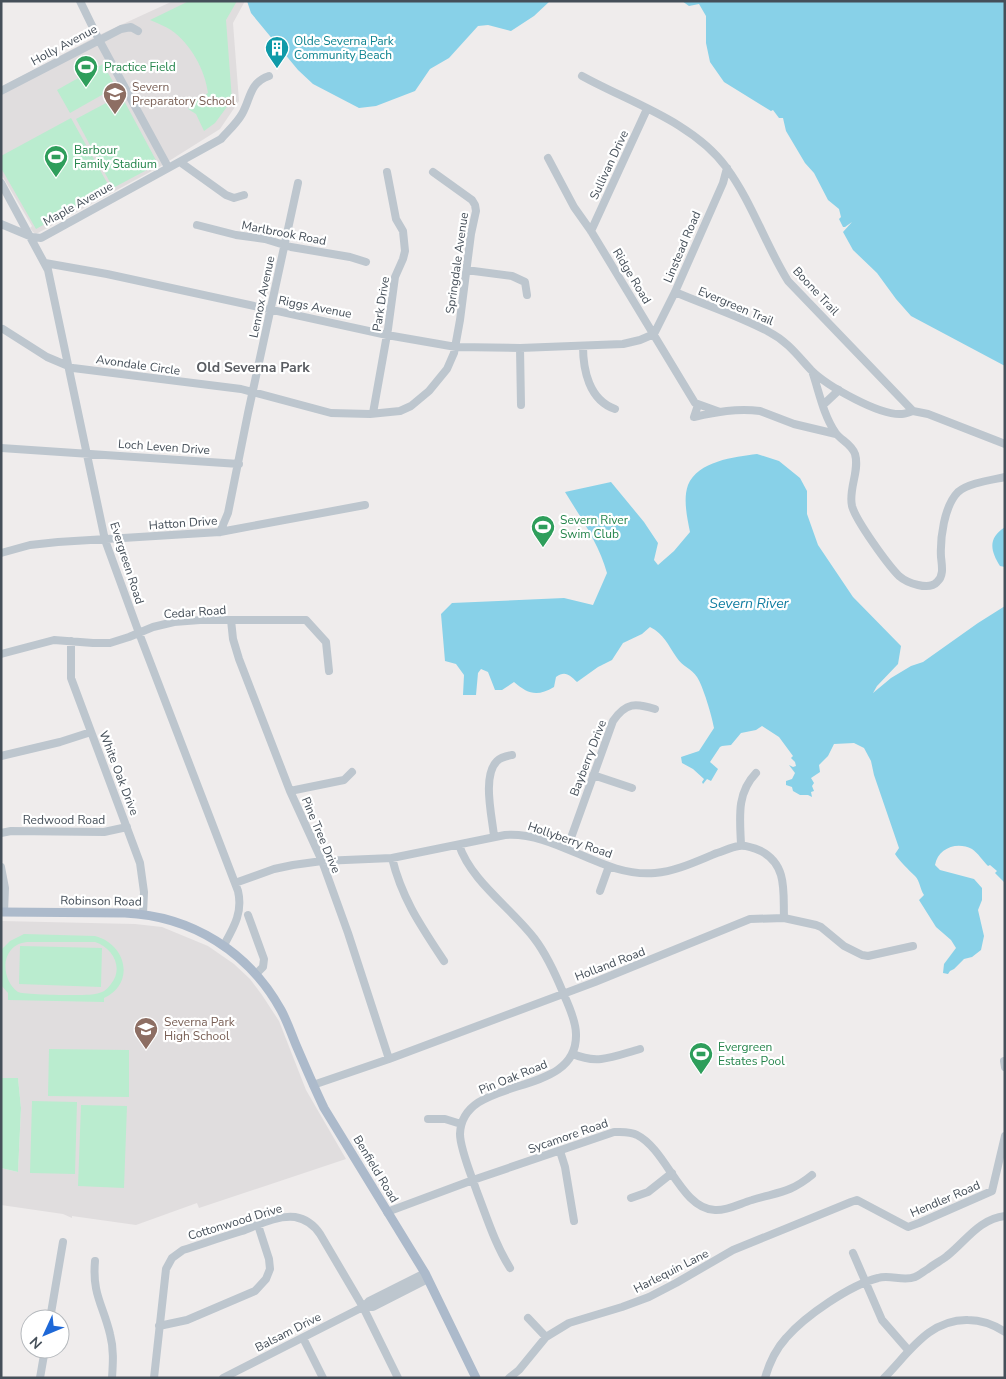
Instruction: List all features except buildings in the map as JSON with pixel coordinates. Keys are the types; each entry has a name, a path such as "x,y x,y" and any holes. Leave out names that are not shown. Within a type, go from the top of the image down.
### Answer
{"main road":[{"name":"Robinson Road","path":"3,912 143,914 188,926 224,945"},
{"name":"Benfield Road","path":"224,945 256,974 271,992 282,1012 324,1108 426,1276 476,1378"}],"street":[{"path":"80,1 168,167"},
{"name":"Holly Avenue","path":"1,91 121,29 131,26 138,31"},
{"name":"Maple Avenue","path":"32,237 41,238 221,139 242,115 255,83 269,76"},
{"name":"Boone Trail","path":"582,76 647,108 684,130 716,155 738,184 788,281 913,411"},
{"name":"Sullivan Drive","path":"591,231 647,108"},
{"name":"Ridge Road","path":"548,158 574,207 591,231 695,403 698,405"},
{"path":"180,162 226,196 234,198 244,195"},
{"name":"Linstead Road","path":"654,334 675,292 723,183 727,168"},
{"name":"Park Drive","path":"373,413 395,277 405,251 404,236 396,219 387,172"},
{"name":"Springdale Avenue","path":"433,172 464,194 475,204 476,211 456,348"},
{"name":"Evergreen Road","path":"1,183 45,263 88,453 105,540 240,899 236,923 224,945"},
{"name":"Lennox Avenue","path":"220,532 228,513 239,464 248,413 298,183"},
{"path":"1,224 32,237"},
{"name":"Marlbrook Road","path":"197,224 234,234 265,239 284,245 366,262"},
{"name":"Riggs Avenue","path":"45,263 107,274 387,335 456,348 520,348 624,344 654,334"},
{"path":"466,270 517,278 525,282 527,294"},
{"name":"Evergreen Trail","path":"675,292 768,331 788,345 812,371 839,390 882,410 902,414 913,411"},
{"name":"Avondale Circle","path":"3,329 27,346 69,367 253,391 331,413 400,411 416,402 429,391 444,374 456,348"},
{"path":"583,346 583,365 588,382 601,402 615,409"},
{"path":"520,348 521,405"},
{"path":"812,371 828,419 836,434"},
{"path":"823,405 839,390"},
{"path":"720,412 698,405 694,417 720,412 760,411 794,424 836,434 848,443 853,448 856,465 852,504 855,514 890,566 906,581 918,585 932,586 941,578 942,535 947,512 959,491 980,482 1005,477"},
{"path":"913,411 928,414 1005,444"},
{"path":"822,431 828,419"},
{"name":"Loch Leven Drive","path":"1,448 239,464"},
{"name":"Hatton Drive","path":"1,553 34,544 220,532 365,505"},
{"name":"Pine Tree Drive","path":"231,620 233,639 239,659 290,791 322,861 348,933 388,1060"},
{"name":"Cedar Road","path":"1,654 52,641 110,643 153,627 174,622 306,620 326,642 329,671"},
{"name":"White Oak Drive","path":"70,641 71,678 140,863 144,892 143,914"},
{"name":"Bayberry Drive","path":"567,849 608,734 617,715 634,704 643,705 655,710"},
{"path":"1,756 60,742 91,732"},
{"path":"494,836 490,799 490,776 496,762 501,758 512,755"},
{"path":"290,791 344,780 352,772"},
{"path":"756,773 746,783 741,801 741,845 760,851 770,857 777,865 783,881 784,918"},
{"path":"594,775 632,788"},
{"name":"Redwood Road","path":"1,833 11,831 104,832 127,827"},
{"name":"Hollyberry Road","path":"235,883 274,869 322,861 392,858 494,836 516,834 526,835 567,849 609,866 638,873 666,872 741,845"},
{"path":"459,844 472,870 535,940 551,965 564,994 576,1033 573,1054 587,1060 596,1060 640,1049"},
{"path":"392,858 403,891 416,919 444,961"},
{"path":"600,890 609,866"},
{"path":"1,867 5,888 3,912"},
{"path":"248,915 264,959 263,967 256,974"},
{"name":"Holland Road","path":"313,1085 388,1060 564,994 664,956 750,919 784,918 810,923 821,927 844,946 868,956 913,946"},
{"name":"Pin Oak Road","path":"461,1124 464,1117 476,1104 501,1092 553,1073 566,1064 573,1054"},
{"path":"1004,1061 1005,1067"},
{"path":"428,1119 445,1118 461,1124 461,1142 473,1180 496,1242 510,1268"},
{"name":"Sycamore Road","path":"387,1212 473,1180 614,1132 638,1136 652,1148 695,1203 708,1210 718,1211 754,1199 787,1191 812,1175"},
{"name":"Hendler Road","path":"857,1200 908,1227 928,1219 992,1191 1005,1136"},
{"path":"560,1150 565,1167 574,1221"},
{"path":"631,1198 648,1192 672,1173"},
{"name":"Harlequin Lane","path":"509,1378 519,1370 546,1337 569,1323 648,1297 735,1250 857,1200"},
{"path":"765,1378 767,1369 776,1352 793,1331 832,1302 865,1282 880,1277 906,1279 916,1277 946,1257 984,1222 994,1217 1005,1216"},
{"name":"Cottonwood Drive","path":"154,1378 166,1269 172,1258 182,1250 288,1217 298,1218 310,1223 320,1234 363,1307 398,1378"},
{"path":"159,1326 187,1320 255,1292 266,1279 270,1269 269,1259 258,1225"},
{"path":"52,1309 64,1242"},
{"path":"853,1253 882,1320 909,1350"},
{"path":"95,1261 94,1286 113,1347 112,1378"},
{"name":"Balsam Drive","path":"223,1378 363,1307 369,1301 426,1276"},
{"path":"528,1318 546,1337"},
{"path":"884,1378 920,1339 949,1321 976,1320 989,1323 1005,1332"},
{"path":"303,1338 323,1378"},
{"path":"40,1378 43,1359"}],"shaded area":[{"name":"Severn Preparatory School","path":"173,1 245,1 233,23 239,101 220,129 161,166 36,234 30,228 32,226 1,174 1,87 99,35"},
{"name":"Severna Park High School","path":"1,921 135,924 162,927 208,946 234,964 250,979 279,1021 306,1090 346,1159 199,1208 197,1203 136,1225 72,1216 72,1218 63,1214 1,1205 1,1168 18,1172 21,1108 18,1078 1,1078"}],"green space":[{"path":"189,1 237,1 226,20 232,100 215,123 204,131 196,114 188,109 208,93 204,75 196,58 178,36 169,29 150,20"},
{"name":"Practice Field","path":"103,64 116,87 70,113 57,90"},
{"path":"121,95 158,164 113,188 76,119"},
{"name":"Barbour Family Stadium","path":"71,118 110,188 36,229 1,168 1,156"},
{"path":"24,934 95,936 106,940 120,955 123,964 123,974 120,983 114,991 104,998 104,1002 8,1000 8,993 1,985 1,950 10,941","holes":["27,942 95,942 107,949 115,959 117,972 111,984 102,992 80,995 23,993 18,992 8,979 6,963 12,949 18,944"]},
{"path":"20,946 102,948 101,987 19,984"},
{"path":"49,1049 129,1050 129,1097 48,1096"},
{"path":"1,1078 18,1078 21,1108 18,1172 1,1168"},
{"path":"32,1101 77,1102 75,1174 30,1173"},
{"path":"81,1105 127,1106 124,1188 78,1186"}],"water":[{"path":"247,1 550,1 534,16 511,31 488,25 478,26 449,58 430,69 415,91 376,106 359,108 313,84 298,70 251,13"},
{"path":"682,1 1005,1 1005,366 911,316 877,273 853,250 843,232 852,222 843,227 839,219 841,217 839,209 828,200 814,173 805,163 786,131 783,118 779,118 773,110 771,111 724,82 710,62 706,43 706,16 699,4 689,6"},
{"name":"Severn River","path":"757,454 779,461 800,478 807,491 807,514 818,545 853,597 901,646 898,664 877,686 873,693 891,678 911,666 923,662 1005,606 1005,883 995,873 997,871 990,865 988,866 972,849 954,846 940,854 935,865 940,870 974,879 982,888 982,900 978,910 984,936 981,950 972,957 964,959 948,974 943,973 944,964 956,948 951,940 936,927 919,900 924,895 918,880 895,854 899,848 871,761 864,748 854,743 834,744 828,756 819,765 820,772 811,778 814,783 812,786 814,791 811,792 812,797 800,795 793,791 792,787 786,785 786,781 792,779 795,773 789,765 796,766 791,758 793,756 779,737 762,726 756,730 741,733 731,745 720,747 710,762 718,769 711,781 707,779 703,784 704,779 693,769 682,763 681,757 699,751 714,728 704,694 695,674 679,661 662,636 650,627 642,634 623,643 612,660 598,667 577,682 570,675 562,674 556,677 554,687 538,693 528,691 514,682 502,690 495,690 488,672 481,669 478,673 476,695 463,695 464,675 456,664 445,661 441,614 452,603 564,598 593,605 607,573 594,541 565,492 611,482 644,522 658,543 654,560 658,565 674,551 690,532 686,496 688,485 693,477 708,465"},
{"path":"1005,527 1005,567 1000,566 994,555 992,545 996,535"}],"place":[{"name":"Olde Severna Park Community Beach","path":"277,69"},
{"name":"Practice Field","path":"86,88"},
{"name":"Severn Preparatory School","path":"115,115"},
{"name":"Barbour Family Stadium","path":"56,178"},
{"name":"Severn River Swim Club","path":"543,548"},
{"name":"Severna Park High School","path":"146,1050"},
{"name":"Evergreen Estates Pool","path":"701,1075"}],"district":[{"name":"Old Severna Park","path":"253,367"}]}
